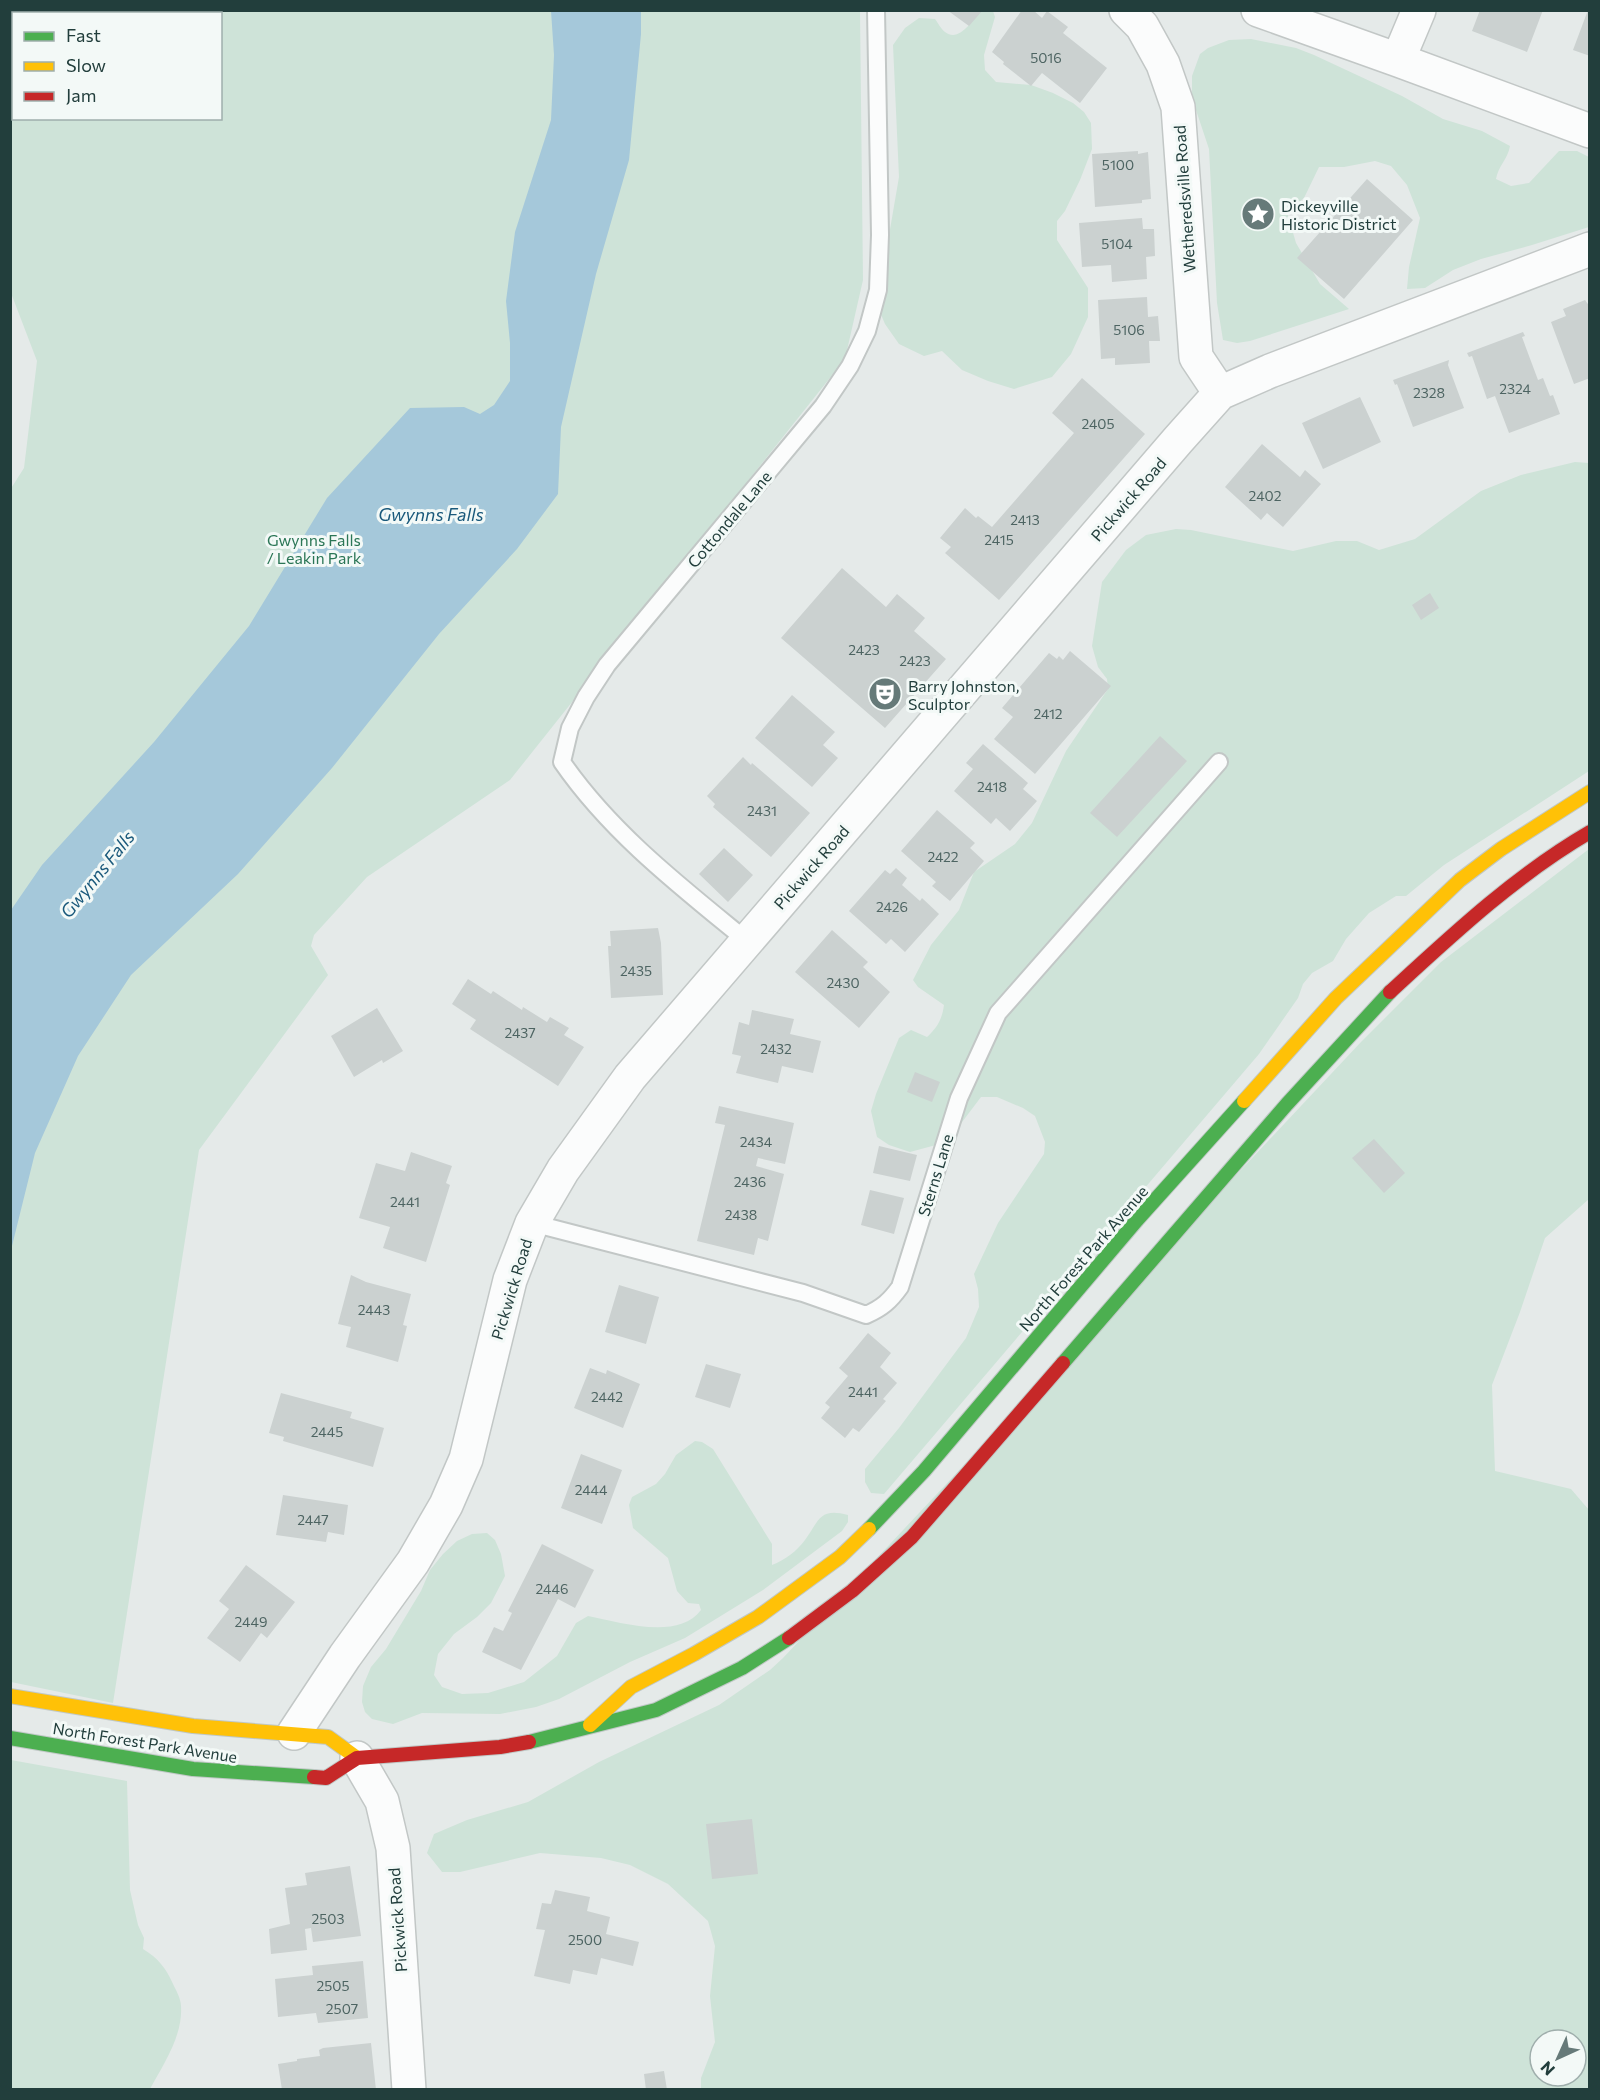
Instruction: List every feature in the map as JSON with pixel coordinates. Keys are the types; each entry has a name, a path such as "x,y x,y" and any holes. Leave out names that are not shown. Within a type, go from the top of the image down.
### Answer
{"main road":[{"name":"North Forest Park Avenue","path":"588,1726 631,1687 758,1617 840,1557 924,1471 1137,1220 1336,998 1460,880 1501,849 1590,792"},
{"name":"North Forest Park Avenue","path":"10,1738 193,1769 326,1778 357,1758 500,1747 549,1738 656,1710 742,1668 802,1629 860,1584 912,1537 1287,1104 1383,999 1467,921 1566,846 1590,832"},
{"name":"North Forest Park Avenue","path":"10,1696 193,1726 328,1737 357,1758"}],"street":[{"name":"Wetheredsville Road","path":"1126,10 1142,26 1163,64 1178,107 1196,357 1220,393"},
{"path":"1258,10 1590,131"},
{"path":"1398,60 1419,10"},
{"name":"Pickwick Road","path":"294,1733 345,1656 413,1562 446,1505 466,1459 510,1280 532,1223 563,1170 630,1077 1220,393 1270,371 1590,249"},
{"name":"Pickwick Road","path":"357,1758 382,1801 393,1848 409,2090"}],"lane":[{"name":"Cottondale Lane","path":"747,941 674,882 608,819 582,792 562,762 570,728 586,697 607,665 824,406 850,366 867,331 878,290 880,235 876,10"},
{"name":"Sterns Lane","path":"532,1223 803,1293 866,1315 891,1301 900,1287 959,1098 998,1013 1219,762"}],"green space":[{"name":"Gwynns Falls / Leakin Park","path":"11,11 860,11 863,280 845,359 510,780 367,877 314,935 311,946 328,975 199,1150 113,1703 11,1682 10,490 24,468 37,361 11,293"},
{"path":"980,11 993,11 995,17 984,55 985,70 996,82 1031,85 1053,93 1073,103 1084,112 1091,123 1092,149 1065,211 1057,221 1057,240 1088,288 1088,317 1071,354 1052,377 1014,389 962,370 942,351 924,356 899,344 885,324 877,305 899,177 893,45 905,28 919,18 935,19 945,32 955,35 965,29"},
{"path":"1251,39 1296,48 1314,55 1402,96 1443,119 1482,131 1510,146 1496,179 1511,186 1529,183 1559,151 1577,151 1589,157 1589,227 1481,259 1453,270 1425,288 1407,289 1409,267 1420,218 1407,185 1391,166 1375,161 1344,167 1319,167 1304,198 1287,212 1296,243 1320,284 1349,309 1250,341 1237,343 1223,340 1217,303 1209,149 1192,98 1192,76 1200,54 1208,48 1229,40"},
{"path":"1575,462 1589,463 1589,771 1444,865 1406,896 1396,896 1369,913 1346,939 1333,961 1312,973 1303,984 1298,998 1259,1054 884,1494 871,1493 865,1482 865,1469 899,1428 966,1338 979,1307 974,1274 998,1223 1044,1154 1045,1142 1035,1116 997,1097 981,1097 947,1142 910,1152 889,1145 877,1137 871,1111 899,1038 911,1030 927,1037 941,1019 944,1005 918,987 913,980 931,945 959,910 974,872 1015,844 1032,823 1066,751 1108,689 1107,679 1098,667 1092,646 1102,582 1126,550 1146,535 1176,529 1293,551 1336,541 1357,541 1379,550 1415,539 1481,491 1521,475"},
{"path":"1589,849 1589,1199 1545,1238 1492,1385 1495,1471 1571,1489 1589,1510 1589,2089 701,2089 701,2078 715,2042 710,1996 715,1946 708,1921 668,1884 630,1865 601,1858 540,1853 460,1872 442,1872 427,1853 434,1834 467,1820 528,1802 599,1762 719,1705 770,1670 1361,1042 1441,962"},
{"path":"695,1441 702,1442 713,1449 772,1544 772,1565 786,1558 798,1548 825,1514 848,1515 848,1522 842,1531 763,1590 685,1638 630,1662 559,1699 536,1707 500,1714 422,1713 393,1724 372,1719 365,1712 362,1702 363,1686 371,1667 386,1649 421,1591 430,1570 457,1541 472,1534 487,1533 495,1540 501,1554 505,1576 491,1603 454,1634 438,1654 434,1675 442,1687 462,1694 488,1693 524,1682 557,1656 576,1623 588,1616 648,1627 678,1625 691,1619 701,1610 699,1604 688,1603 677,1591 668,1558 633,1528 629,1505 632,1497 656,1484 676,1455"},
{"path":"11,1760 127,1781 130,1890 138,1925 144,1938 143,1949 164,1968 181,2006 179,2028 175,2039 150,2089 11,2089"}],"water":[{"name":"Gwynns Falls","path":"551,11 641,11 641,34 629,160 596,274 561,427 558,494 517,549 439,634 332,768 238,874 131,975 78,1056 35,1153 11,1250 11,910 42,865 154,742 249,626 327,498 410,408 464,407 480,414 494,405 510,381 510,343 506,301 515,232 551,120 554,55"}],"building":[{"path":"947,10 983,10 969,26"},
{"path":"1022,10 1033,10 1042,18 1047,11 1068,27 1063,33 1107,68 1080,103 1042,73 1031,86 1003,64 1004,62 992,52"},
{"path":"1480,10 1543,10 1527,52 1472,31"},
{"path":"1588,10 1590,10 1590,56 1573,50"},
{"path":"1138,151 1138,154 1148,152 1151,199 1142,200 1142,203 1095,207 1092,154"},
{"path":"1367,179 1413,220 1344,299 1297,258"},
{"path":"1142,218 1143,229 1154,229 1155,256 1146,257 1147,279 1112,282 1111,265 1082,267 1079,223"},
{"path":"1147,297 1148,317 1158,316 1160,341 1149,341 1150,363 1115,365 1115,358 1101,359 1098,300"},
{"path":"1585,300 1590,307 1590,378 1574,384 1551,322 1566,316 1563,309"},
{"path":"1523,332 1525,336 1522,337 1538,380 1543,378 1560,414 1509,433 1495,396 1487,399 1472,356 1469,357 1467,353"},
{"path":"1449,360 1448,365 1464,408 1413,427 1397,384 1395,385 1393,380"},
{"path":"1082,378 1145,434 999,600 945,553 951,547 940,538 965,508 976,518 978,516 992,527 1074,433 1052,413"},
{"path":"1360,397 1381,442 1323,469 1302,423"},
{"path":"1262,444 1300,477 1305,470 1321,484 1283,527 1267,513 1261,520 1225,487"},
{"path":"842,568 886,607 897,594 925,618 914,631 946,659 885,728 781,638"},
{"path":"1430,593 1439,608 1421,620 1412,605"},
{"path":"1070,651 1111,686 1035,774 994,739 1013,717 1002,708 1049,653 1063,660"},
{"path":"792,695 835,732 823,745 838,758 812,787 755,738"},
{"path":"1160,736 1187,761 1117,837 1090,813"},
{"path":"983,744 1028,783 1023,789 1037,801 1010,831 996,818 991,824 954,791 973,769 966,763"},
{"path":"743,757 810,813 771,857 713,807 715,804 707,796"},
{"path":"937,810 975,843 970,848 984,861 950,901 932,886 936,882 901,851"},
{"path":"724,848 753,875 728,902 699,874"},
{"path":"896,868 907,878 902,885 920,901 922,898 939,914 905,952 891,939 886,944 849,911 885,870 890,874"},
{"path":"658,928 661,943 663,995 611,998 608,946 611,946 610,931"},
{"path":"832,930 868,962 863,967 890,992 859,1028 795,972"},
{"path":"468,979 491,994 493,991 522,1010 523,1007 547,1022 550,1017 569,1028 564,1035 584,1047 558,1086 470,1029 476,1020 452,1004"},
{"path":"377,1008 403,1051 383,1063 382,1060 354,1077 331,1036"},
{"path":"752,1010 794,1019 790,1034 821,1041 813,1073 782,1066 778,1083 736,1073 741,1056 732,1054 739,1022 749,1025"},
{"path":"915,1072 940,1082 932,1102 907,1092"},
{"path":"719,1106 794,1123 785,1164 758,1158 756,1166 784,1174 768,1241 758,1238 754,1255 697,1241 725,1125 715,1123"},
{"path":"1374,1139 1405,1173 1384,1193 1352,1158"},
{"path":"879,1146 917,1155 910,1181 873,1173"},
{"path":"411,1152 452,1166 446,1183 450,1185 426,1262 383,1248 390,1227 359,1218 376,1163 405,1171"},
{"path":"870,1190 904,1198 894,1234 861,1225"},
{"path":"351,1275 366,1282 411,1294 403,1325 407,1326 398,1362 346,1347 351,1327 338,1324"},
{"path":"619,1285 659,1297 646,1344 605,1332"},
{"path":"868,1333 891,1353 880,1367 897,1383 883,1399 886,1401 859,1432 853,1428 845,1438 821,1418 830,1407 825,1403 848,1376 839,1368"},
{"path":"706,1364 741,1374 730,1408 695,1397"},
{"path":"590,1368 606,1374 607,1370 640,1384 623,1428 574,1408"},
{"path":"281,1393 352,1412 350,1418 384,1428 373,1467 283,1441 284,1437 269,1433"},
{"path":"581,1454 622,1470 602,1524 561,1508"},
{"path":"283,1495 348,1505 344,1535 328,1532 326,1542 276,1535"},
{"path":"542,1544 594,1570 575,1608 558,1599 521,1670 482,1652 494,1627 503,1631 512,1613 508,1611"},
{"path":"246,1565 295,1602 267,1638 261,1633 240,1662 207,1638 229,1609 219,1601"},
{"path":"752,1819 758,1874 712,1879 706,1824"},
{"path":"350,1866 361,1936 313,1942 311,1928 305,1929 307,1950 271,1954 269,1929 290,1924 285,1888 307,1885 305,1873"},
{"path":"555,1890 590,1897 587,1911 610,1917 606,1934 639,1942 633,1966 601,1958 597,1975 573,1970 570,1984 534,1976 545,1930 536,1929 542,1903 551,1904"},
{"path":"363,1961 368,2018 318,2023 316,2013 278,2017 275,1979 313,1975 312,1966"},
{"path":"371,2043 376,2090 282,2090 278,2064 320,2056 319,2050 323,2048"},
{"path":"664,2071 667,2090 646,2090 644,2074"}],"traffic: fast":[{"path":"1063,1363 1287,1104 1390,992"},
{"path":"869,1529 924,1471 1137,1220 1244,1101"},
{"path":"529,1742 656,1710 742,1668 789,1638"},
{"path":"10,1738 193,1769 314,1777"}],"traffic: slow":[{"path":"1244,1101 1336,998 1460,880 1501,849 1590,792"},
{"path":"590,1725 631,1687 758,1617 840,1557 869,1529"},
{"path":"10,1696 193,1726 328,1737 357,1758"}],"traffic: jam":[{"path":"1390,992 1461,927 1511,886 1590,832"},
{"path":"789,1638 852,1591 912,1537 1063,1363"},
{"path":"314,1777 326,1778 357,1758 500,1747 529,1742"}],"place":[{"name":"Dickeyville Historic District","path":"1258,214"},
{"name":"Barry Johnston, Sculptor","path":"885,694"}]}
